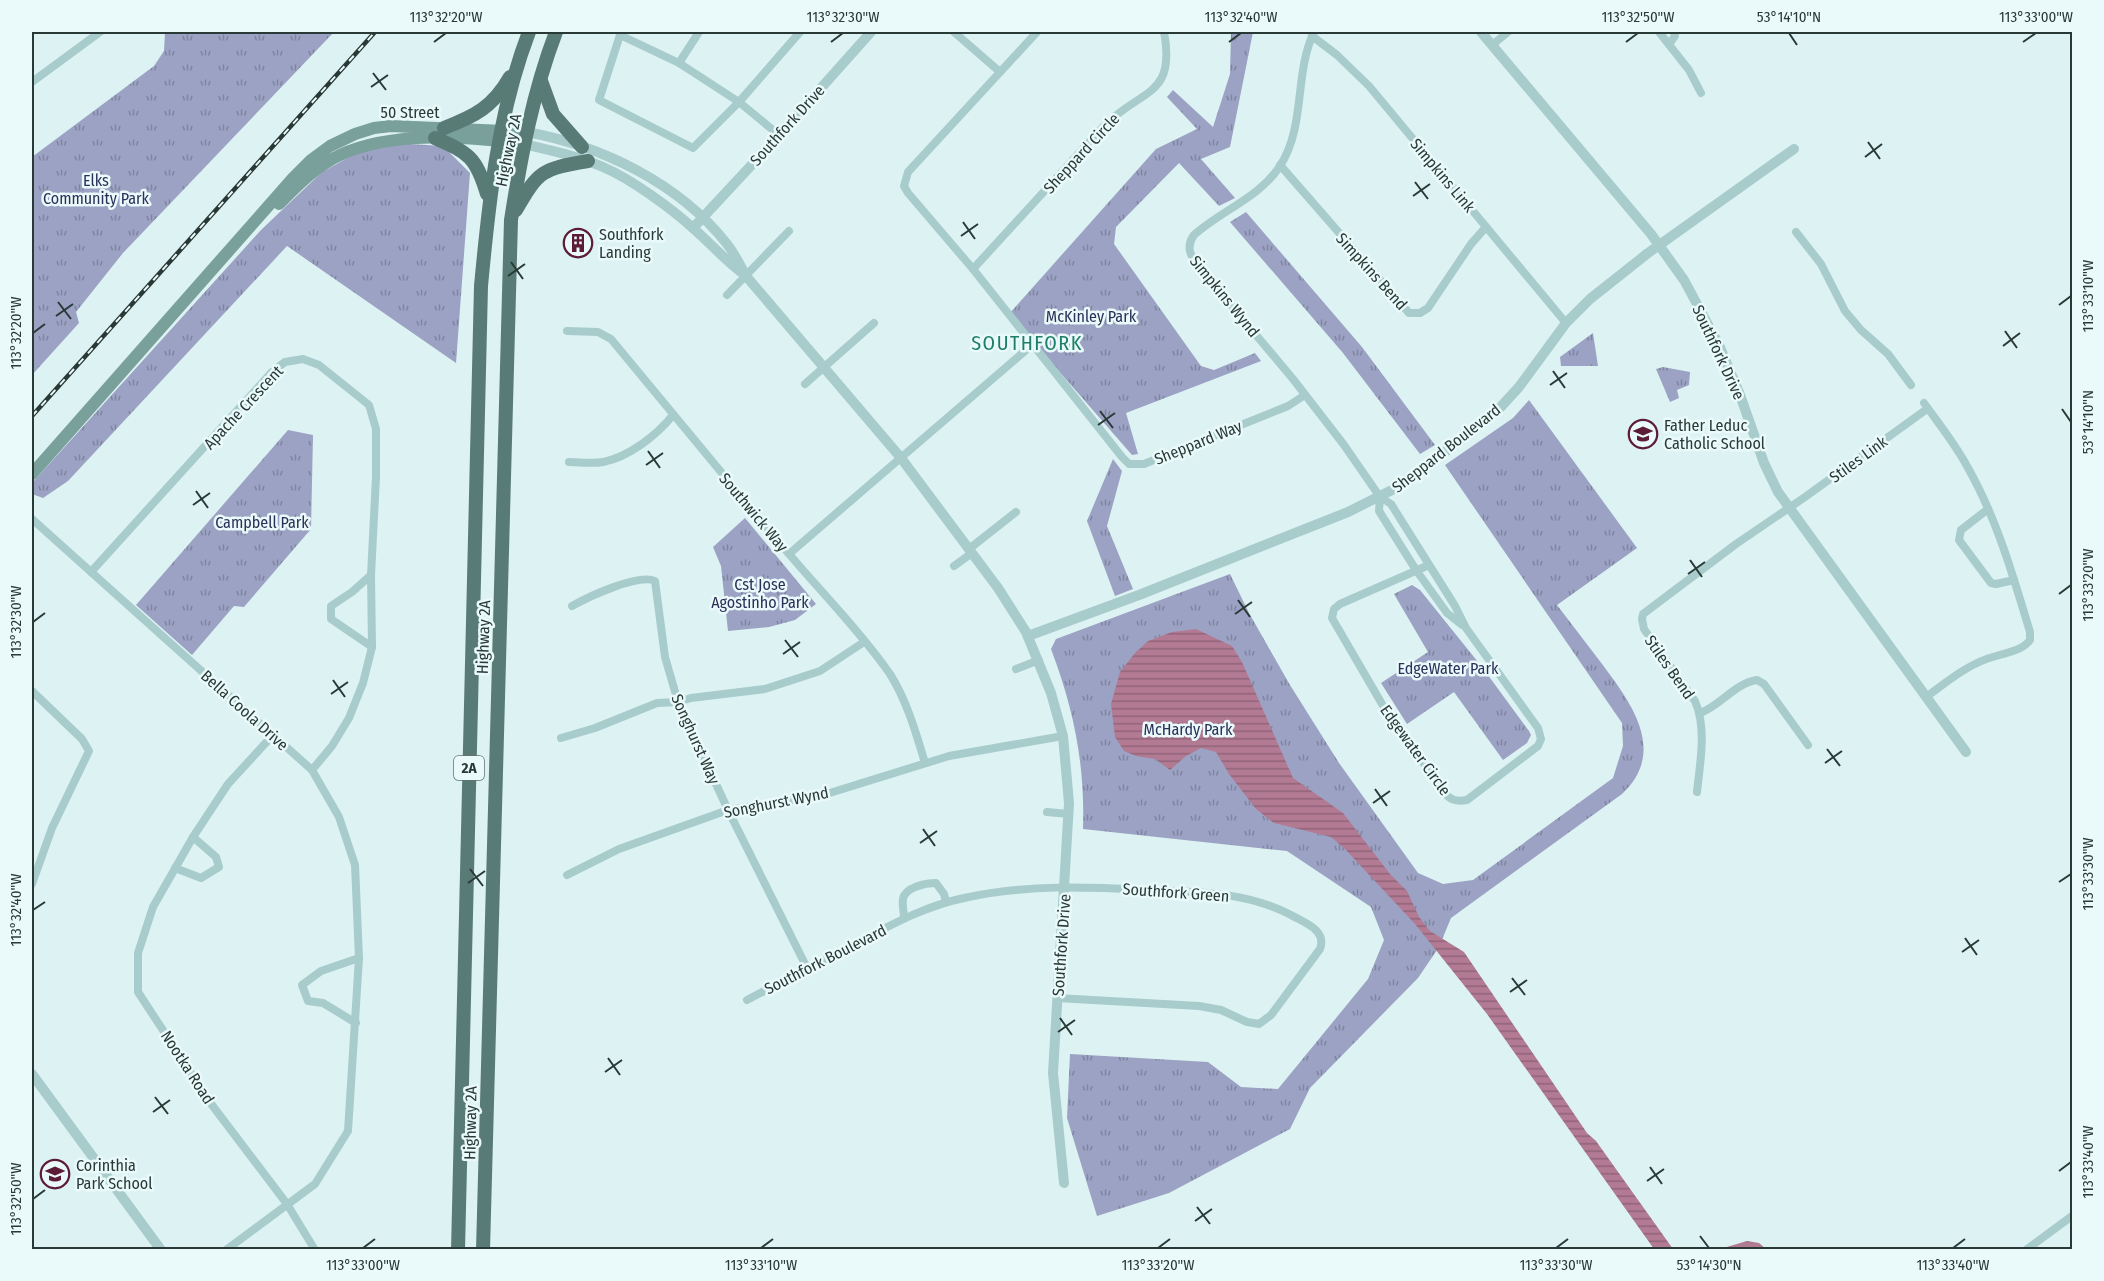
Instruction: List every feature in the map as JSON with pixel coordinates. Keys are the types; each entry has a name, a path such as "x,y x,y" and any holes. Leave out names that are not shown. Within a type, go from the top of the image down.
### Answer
{"main road":[{"name":"Highway 2A","path":"458,1250 481,286 489,198 500,135 529,32"},
{"name":"Highway 2A","path":"483,1250 511,220 525,138 556,32"},
{"path":"489,198 481,173 474,161 439,133 474,116 489,105 502,91 519,62"},
{"path":"541,80 553,114 582,147"},
{"name":"50 Street","path":"32,474 293,178 311,160 330,146 355,134 391,126 439,133 525,138"},
{"path":"511,220 531,183 538,176 558,166 588,161"}],"street":[{"path":"32,82 99,32"},
{"path":"679,63 699,32"},
{"path":"779,135 739,102 679,63 621,33 599,100 693,147 739,102 800,32"},
{"name":"Southfork Drive","path":"693,228 871,32"},
{"path":"954,32 1000,72"},
{"path":"789,554 1033,344 904,186 908,172 1037,32"},
{"name":"Sheppard Circle","path":"973,269 1104,126 1162,81 1166,64 1164,32"},
{"name":"Southfork Drive","path":"1481,32 1659,245 1694,297 1719,345 1740,395 1764,463 1789,508 1966,752"},
{"path":"1492,45 1508,32"},
{"path":"1659,32 1670,43 1689,70 1701,93"},
{"path":"1670,43 1675,36 1674,32"},
{"name":"Simpkins Wynd","path":"1313,34 1301,75 1296,122 1280,165 1251,196 1194,235 1190,240 1189,252 1344,445 1380,497"},
{"name":"Simpkins Link","path":"1313,34 1369,86 1566,323"},
{"name":"Southfork Drive","path":"525,138 553,137 622,163 668,189 703,218 728,245 746,276 901,458 1009,602 1028,636 1059,715 1063,736 1069,814 1053,1073 1064,1183"},
{"name":"Southfork Drive","path":"525,138 606,168 649,195 693,228 746,276"},
{"name":"Sheppard Boulevard","path":"1028,636 1139,595 1348,512 1380,497 1432,462 1497,411 1519,387 1566,323 1610,282 1794,149"},
{"name":"Simpkins Bend","path":"1280,165 1409,313 1420,313 1428,308 1471,244 1486,227"},
{"path":"727,295 789,231"},
{"path":"1796,232 1821,264 1845,311 1861,330 1888,354 1911,385"},
{"path":"805,384 874,323"},
{"name":"Southwick Way","path":"567,331 598,332 611,339 864,642 891,676 903,699 925,763"},
{"name":"Sheppard Way","path":"1033,344 1122,457 1133,465 1144,464 1277,411 1305,395"},
{"name":"Apache Crescent","path":"91,572 272,372 285,362 303,359 319,365 369,405 376,429 371,575 372,647 363,683 349,718 332,746 312,770"},
{"name":"Stiles Link","path":"1789,508 1925,406 1962,457 1988,509"},
{"path":"569,462 601,463 621,456 647,439 673,415"},
{"path":"1380,497 1391,504 1455,606 1466,628 1448,613 1416,570 1379,511 1380,497"},
{"name":"Stiles Bend","path":"1697,792 1702,723 1700,713 1695,701 1644,629 1642,619 1644,614 1736,544 1789,508"},
{"path":"1926,697 1967,668 1986,659 2016,650 2030,640 2030,632 2014,580 2006,554 1988,509 1961,530 1959,540 1991,583 2014,580"},
{"path":"954,566 1016,512"},
{"name":"Bella Coola Drive","path":"32,519 312,770 339,817 355,865 359,957 348,1131 315,1184 226,1250"},
{"name":"Edgewater Circle","path":"1429,565 1340,604 1334,609 1332,618 1382,704 1444,792 1456,801 1467,800 1541,743 1538,728 1466,628"},
{"path":"371,575 331,606 331,619 372,647"},
{"name":"Songhurst Way","path":"572,606 616,586 650,578 656,580 665,657 678,702 728,810 807,968"},
{"path":"561,738 595,728 657,703 765,689 820,671 864,642"},
{"path":"1016,669 1039,660"},
{"path":"1700,713 1710,709 1749,681 1756,680 1764,684 1808,745"},
{"path":"32,691 82,739 89,751 52,828 32,884"},
{"name":"Nootka Road","path":"273,735 228,784 193,837 153,907 138,953 138,992 212,1105 287,1204 315,1250"},
{"name":"Songhurst Wynd","path":"567,876 619,849 728,810 820,796 950,756 1063,736"},
{"path":"1047,812 1069,814"},
{"path":"175,868 201,878 219,867 216,857 193,837"},
{"name":"Southfork Boulevard","path":"904,918 903,896 917,887 936,883 944,894 946,902"},
{"name":"Southfork Boulevard","path":"747,1000 904,918 946,902 1003,892 1065,886"},
{"name":"Southfork Green","path":"1057,998 1198,1006 1221,1010 1246,1022 1259,1024 1271,1015 1322,944 1317,931 1308,924 1277,908 1244,897 1209,892 1065,886"},
{"path":"356,1023 323,1003 308,1001 302,985 321,971 359,957"},
{"path":"32,1074 161,1250"},
{"path":"2026,1250 2073,1216"}],"green space":[{"name":"Elks Community Park","path":"165,32 334,32 123,253 76,312 79,323 32,375 32,157 154,66 164,51"},
{"name":"McKinley Park","path":"1231,32 1253,32 1230,147 1201,159 1235,198 1219,206 1179,163 1116,227 1114,244 1201,366 1214,370 1255,353 1261,361 1126,413 1138,454 1132,455 1009,314 1156,149 1197,129 1167,97 1173,90 1213,127 1230,74"},
{"path":"377,142 443,146 470,173 456,363 287,246 68,481 43,498 32,494 32,483 261,230 322,172"},
{"path":"1246,212 1362,347 1435,445 1420,454 1343,353 1230,222"},
{"path":"1593,333 1598,366 1561,366 1560,357"},
{"path":"1663,367 1690,372 1689,385 1677,390 1679,398 1670,402 1656,369"},
{"name":"McHardy Park","path":"1529,400 1637,548 1557,605 1611,675 1632,708 1643,743 1642,760 1636,777 1622,794 1451,918 1439,947 1418,978 1310,1088 1290,1129 1169,1193 1097,1216 1067,1118 1070,1054 1208,1062 1241,1087 1278,1089 1368,979 1384,940 1371,907 1287,851 1083,829 1080,760 1072,716 1051,649 1056,639 1230,574 1249,613 1290,685 1339,763 1418,873 1443,884 1473,880 1613,778 1623,746 1622,723 1445,465 1513,418"},
{"name":"Campbell Park","path":"288,430 313,435 311,529 244,607 234,606 192,655 136,605"},
{"path":"1113,459 1122,471 1107,526 1133,589 1115,596 1087,521"},
{"name":"Cst Jose Agostinho Park","path":"745,518 816,604 795,620 769,627 728,631 721,566 713,547"},
{"name":"EdgeWater Park","path":"1412,585 1420,590 1482,667 1529,731 1531,735 1527,743 1503,760 1454,692 1407,724 1381,683 1428,652 1394,594"}],"shaded area":[{"path":"1196,629 1232,646 1242,662 1293,778 1343,813 1390,874 1407,891 1419,917 1430,931 1464,952 1587,1133 1596,1141 1673,1249 1654,1249 1487,1014 1415,924 1345,849 1331,837 1274,823 1256,809 1229,774 1216,752 1201,748 1186,756 1170,770 1155,759 1136,756 1124,751 1115,737 1111,704 1120,672 1148,641 1172,632"},
{"path":"1747,1241 1759,1243 1766,1249 1720,1249"}],"railway":[{"path":"32,416 375,32"}],"place":[{"name":"Southfork Landing","path":"578,243"},
{"name":"Father Leduc Catholic School","path":"1643,434"},
{"name":"Corinthia Park School","path":"55,1174"}],"district":[{"name":"SOUTHFORK","path":"1027,343"}]}
